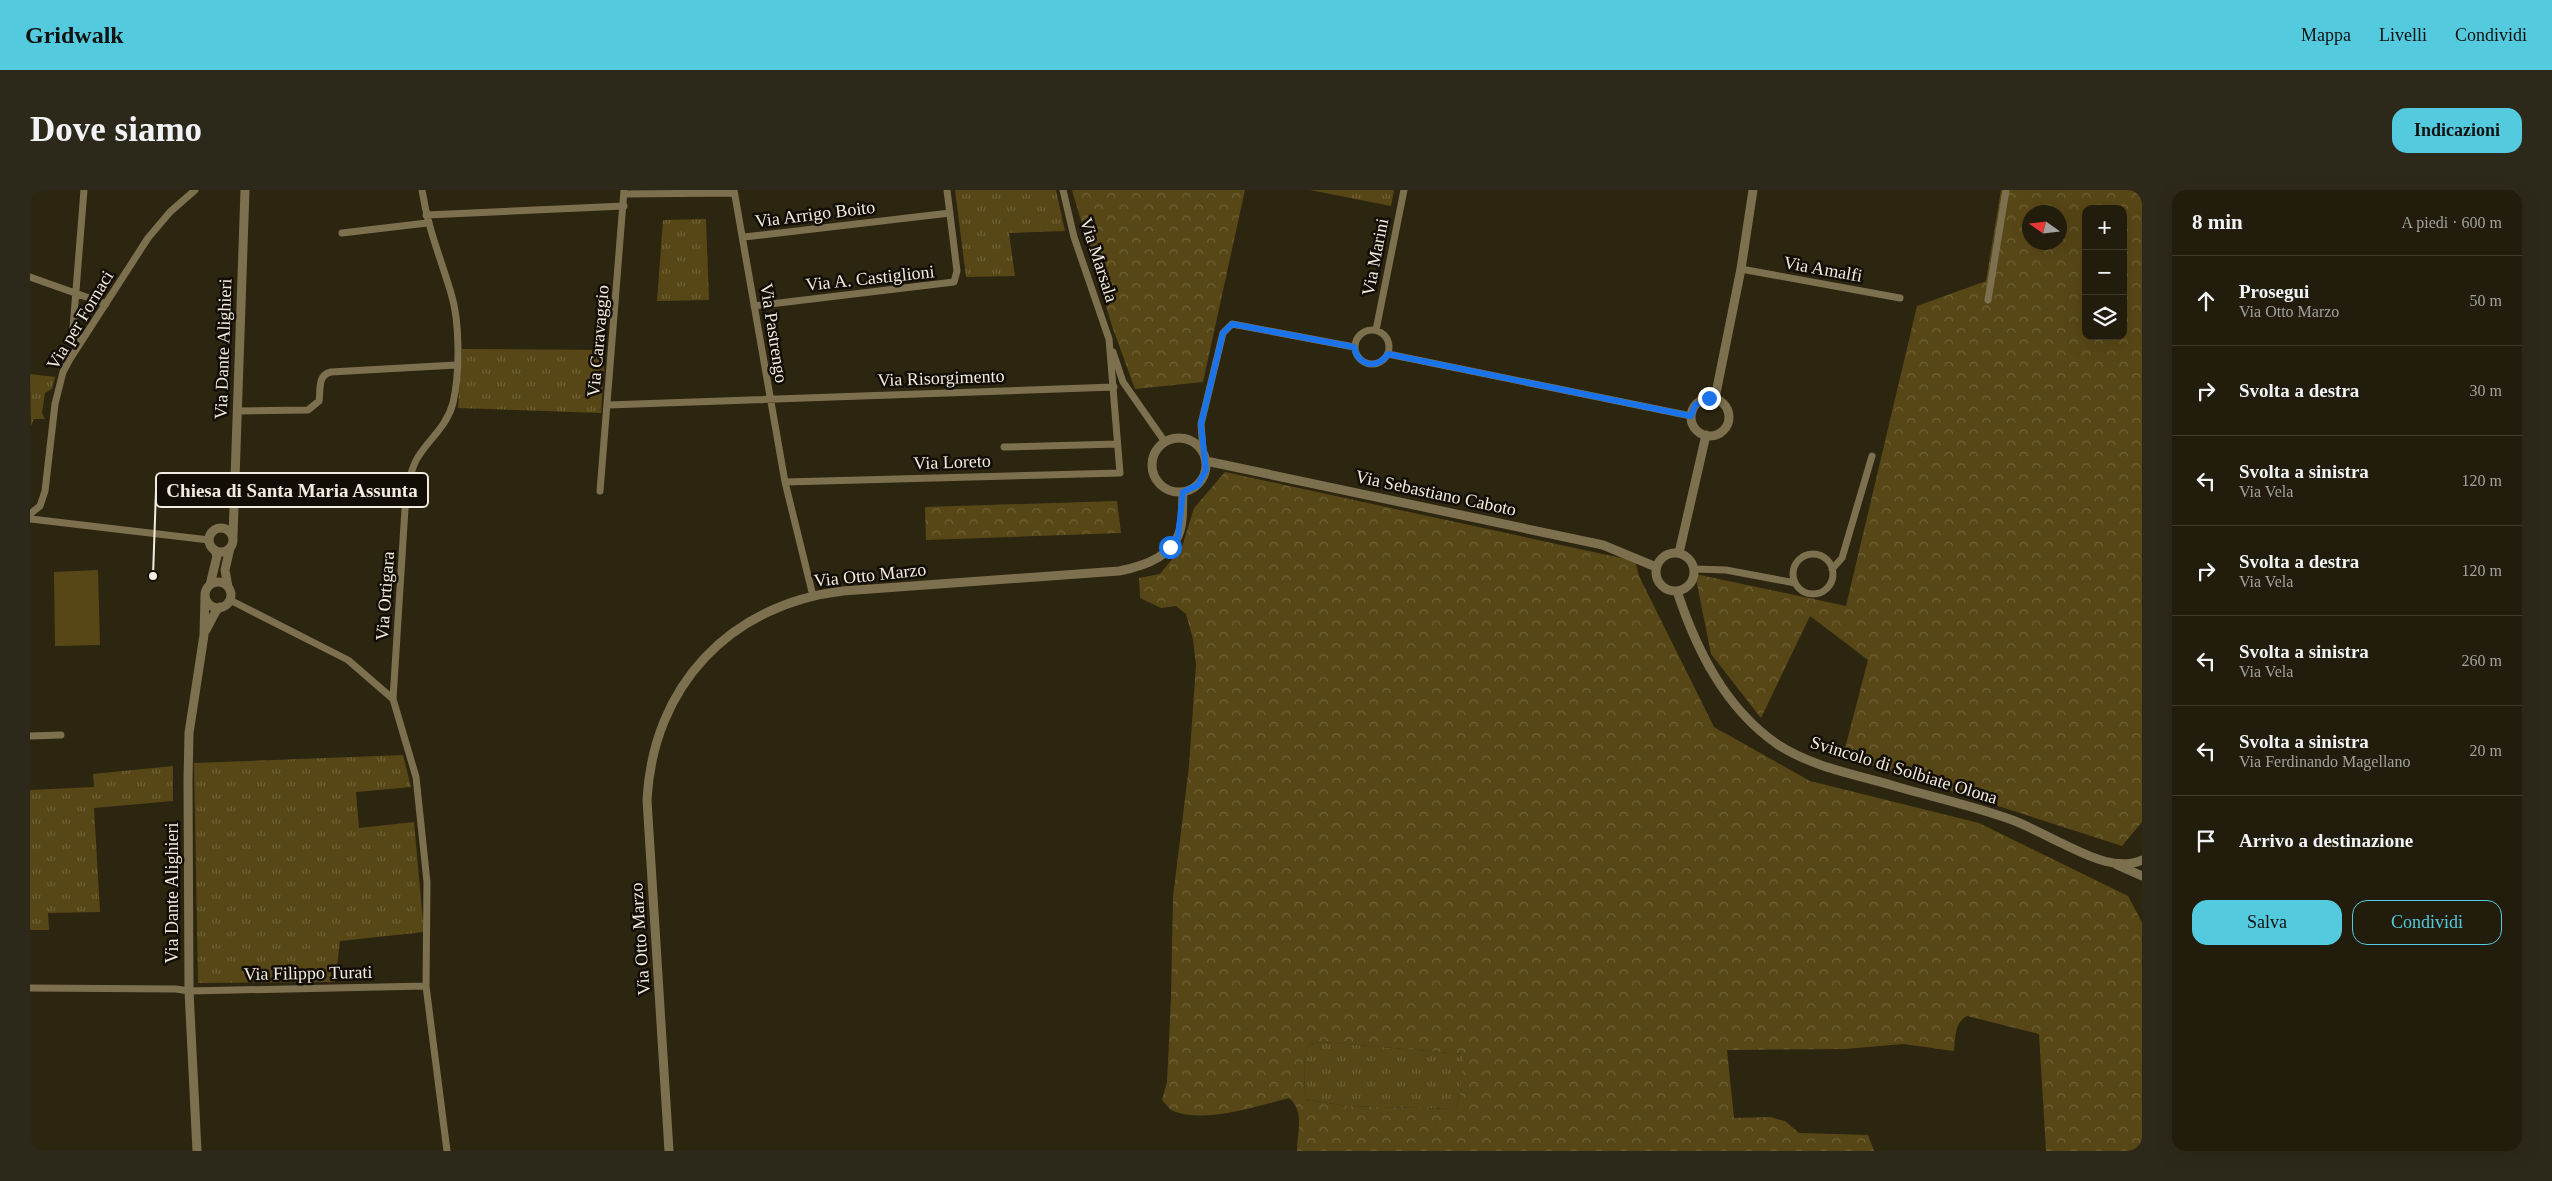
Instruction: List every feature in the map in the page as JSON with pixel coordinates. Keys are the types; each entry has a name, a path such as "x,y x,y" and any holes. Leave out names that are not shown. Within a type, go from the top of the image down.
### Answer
{"street":[{"path":"81,341 72,328 84,190"},
{"name":"Via per Fornaci","path":"30,518 40,506 45,491 51,424 63,372 81,341 159,223 195,190"},
{"name":"Via Dante Alighieri","path":"204,635 211,618 220,607 230,600 225,570 233,536 232,510 238,411 245,190"},
{"name":"Via Ortigara","path":"422,190 427,223 452,295 457,331 455,388 447,420 417,459 406,493 393,699 416,777 427,882 426,986 447,1151"},
{"name":"Via A. Castiglioni","path":"754,306 950,285 956,279 957,272 948,190"},
{"name":"Via Marsala","path":"1063,190 1074,237 1123,382 1165,442"},
{"name":"Via Marini","path":"1376,330 1404,190"},
{"path":"1715,398 1741,269 1753,190"},
{"path":"1988,300 2006,190"},
{"path":"624,192 734,192"},
{"name":"Via Caravaggio","path":"600,491 624,192"},
{"name":"Via Pastrengo","path":"734,192 744,237 754,306 785,482 813,596"},
{"path":"426,215 624,206"},
{"name":"Via Arrigo Boito","path":"744,237 950,213"},
{"path":"342,232 427,223"},
{"name":"Via Amalfi","path":"1741,269 1900,298"},
{"path":"30,276 106,304"},
{"path":"1203,451 1190,440 1173,438 1165,442 1153,456 1153,475 1165,489 1183,492 1191,490 1203,478 1206,461 1203,451 1201,424 1223,333 1232,324 1354,347"},
{"path":"1376,330 1382,333 1388,342 1388,354 1380,363 1368,364 1358,358 1354,347 1361,333 1376,330"},
{"name":"Via Marsala","path":"1109,339 1120,473"},
{"path":"1388,354 1691,416"},
{"path":"238,411 308,410 319,401 322,378 330,372 456,366"},
{"name":"Via Risorgimento","path":"608,405 1114,387"},
{"path":"1715,398 1725,406 1729,418 1727,424 1719,433 1706,435 1694,426 1691,416 1699,402 1715,398"},
{"path":"1679,553 1706,435"},
{"path":"1004,447 1117,444"},
{"path":"1832,568 1842,558 1872,456"},
{"name":"Via Sebastiano Caboto","path":"1206,461 1603,545 1656,567"},
{"name":"Via Loreto","path":"785,482 1120,473"},
{"name":"Via Otto Marzo","path":"669,1151 648,784 654,751 671,704 689,676 710,652 736,630 764,613 813,596 843,591 1130,569 1149,563 1161,556 1178,537 1183,492"},
{"path":"209,540 232,510"},
{"path":"30,518 209,540"},
{"path":"216,529 225,528 233,536"},
{"path":"209,540 215,550 223,552 230,548"},
{"name":"Via Dante Alighieri","path":"197,1151 189,991 189,733 204,635 205,596 217,556 215,550"},
{"path":"1673,552 1679,553 1689,558 1694,569 1692,580 1688,586 1677,591 1671,591 1660,585 1657,579 1656,567 1662,557 1673,552"},
{"path":"1812,553 1825,557 1832,568 1832,582 1823,591 1810,594 1799,588 1795,583 1793,570 1800,558 1806,555 1812,553"},
{"path":"1694,569 1726,570 1795,583"},
{"path":"210,584 221,582 228,587"},
{"name":"Svincolo di Solbiate Olona","path":"1677,591 1689,627 1701,652 1724,690 1740,712 1777,744 1826,767 2016,822 2090,856 2110,862 2142,876"},
{"path":"205,596 209,604 220,607"},
{"path":"230,600 348,660 393,699"},
{"path":"30,736 60,735"},
{"name":"Svincolo di Solbiate Olona","path":"2110,862 2125,864 2142,860"},
{"name":"Via Filippo Turati","path":"30,988 176,989 189,991 426,986"}],"green space":[{"path":"955,190 1056,190 1065,231 1009,233 1015,276 966,277"},
{"path":"1072,190 1245,190 1203,382 1135,389 1112,326"},
{"path":"1310,190 1394,190 1391,206"},
{"path":"2001,190 2142,190 2142,822 2122,846 1843,756 1868,660 1810,616 1761,718 1711,654 1695,574 1846,606 1917,306 1986,281"},
{"path":"706,219 709,300 657,301 663,220"},
{"path":"462,349 605,350 601,413 458,408"},
{"path":"30,374 55,377 52,389 45,393 42,413 45,419 34,419 31,426"},
{"path":"1225,472 1635,561 1639,576 1714,727 1810,781 1979,823 2128,896 2142,922 2142,1151 2046,1151 2039,1034 1967,1016 1958,1026 1954,1051 1903,1044 1845,1049 1727,1050 1734,1118 1770,1117 1785,1121 1799,1133 1868,1135 1874,1151 1297,1151 1299,1116 1294,1103 1289,1098 1215,1115 1186,1115 1173,1111 1162,1100 1167,1082 1173,897 1189,766 1196,665 1193,639 1186,614 1176,606 1161,608 1140,598 1139,578 1160,574 1182,547 1194,508","holes":["1322,1042 1464,1054 1460,1094 1456,1109 1345,1106 1305,1099 1304,1064 1309,1044"]},
{"path":"1117,501 1121,533 926,540 925,507"},
{"path":"98,570 100,645 55,646 54,572"},
{"path":"403,755 411,787 356,792 359,828 414,822 424,932 340,941 335,982 198,983 194,763"},
{"path":"173,766 173,801 94,808 100,912 48,913 49,930 30,930 30,790 94,787 93,774"},
{"path":"1322,1042 1465,1054 1460,1094 1456,1109 1345,1106 1305,1099 1304,1064 1309,1044"}],"place":[{"name":"Chiesa di Santa Maria Assunta","path":"153,576"}],"route":[{"path":"1170,547 1178,537 1181,526 1183,492 1191,490 1198,485 1206,470 1201,424 1223,333 1232,324 1354,347 1358,358 1368,364 1380,363 1388,354 1691,416 1695,405 1709,398"}]}
